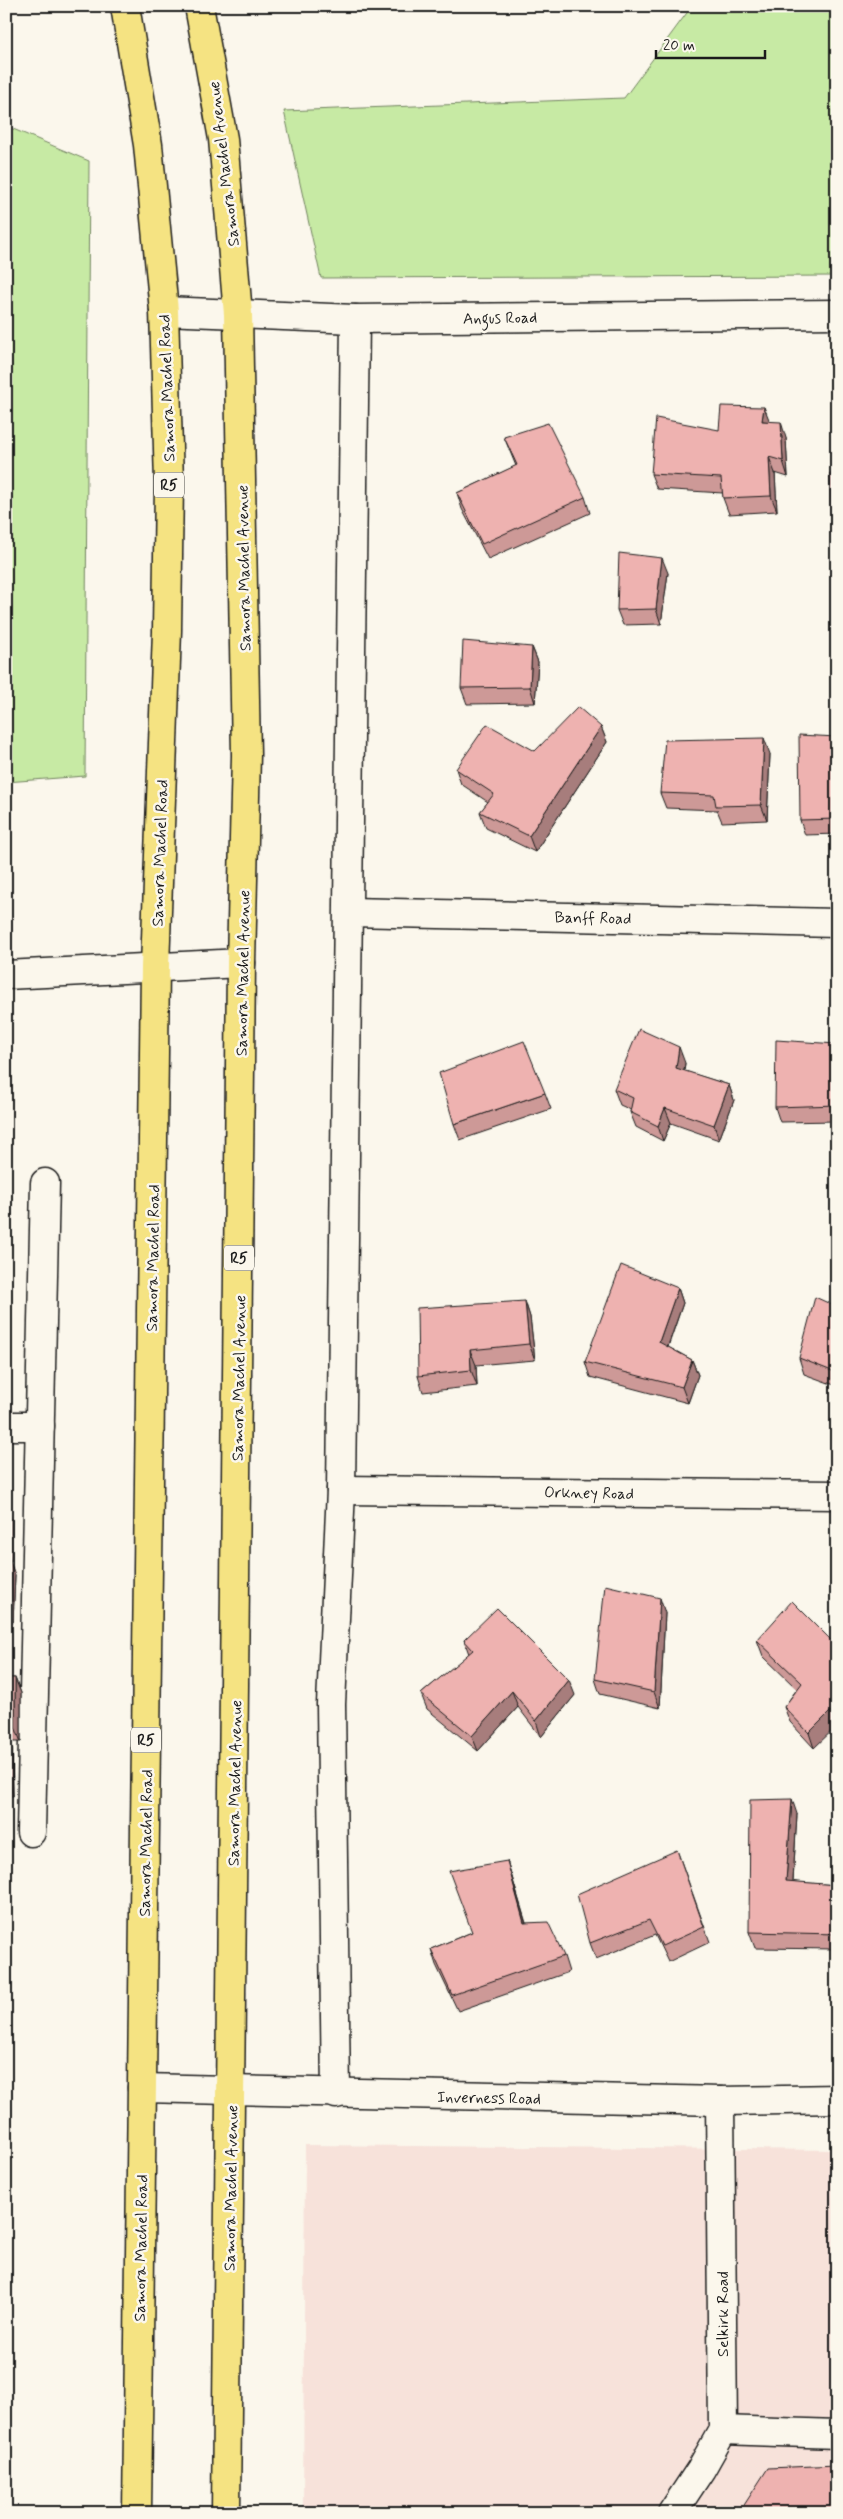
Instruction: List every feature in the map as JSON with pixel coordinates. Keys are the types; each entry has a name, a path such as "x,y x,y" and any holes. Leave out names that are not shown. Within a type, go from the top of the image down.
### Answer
{"highway":[{"name":"Samora Machel Road","path":"125,6 148,145 164,311 169,484 168,592 155,967 137,2513"},
{"name":"Samora Machel Avenue","path":"199,6 223,139 238,314 246,755 242,963 232,2090 226,2513"}],"street":[{"name":"Angus Road","path":"164,311 355,319 837,314"},
{"path":"336,2094 331,1704 340,1490 349,912 355,319"},
{"name":"Banff Road","path":"349,912 837,923"},
{"path":"6,974 242,963"},
{"path":"31,1832 45,1182"},
{"path":"6,1426 40,1426"},
{"name":"Orkney Road","path":"340,1490 837,1495"},
{"name":"Inverness Road","path":"142,2088 336,2094 720,2101 837,2099"},
{"name":"Selkirk Road","path":"672,2513 701,2469 723,2430 720,2101"},
{"path":"723,2430 837,2434"}],"shaded area":[{"path":"305,2145 837,2150 837,2513 303,2513"}],"green space":[{"path":"692,6 837,6 837,276 321,278 284,111 624,98"},
{"path":"6,126 89,161 85,776 6,782"}],"building":[{"path":"721,406 764,407 762,421 781,422 783,461 769,457 771,496 723,498 721,478 651,474 656,418 719,430"},
{"path":"548,423 585,497 482,544 457,493 517,465 504,437"},
{"path":"830,473 837,473 837,536 832,536"},
{"path":"619,553 662,558 656,609 617,610"},
{"path":"463,641 532,647 530,687 461,688"},
{"path":"578,707 601,727 529,836 480,812 494,794 456,769 487,724 535,751"},
{"path":"799,735 837,737 837,819 800,820"},
{"path":"764,738 761,805 716,806 714,795 660,793 665,740"},
{"path":"639,1029 679,1047 676,1068 729,1085 714,1125 665,1108 658,1126 630,1112 633,1098 614,1089"},
{"path":"776,1040 837,1044 837,1105 775,1107"},
{"path":"524,1041 545,1093 454,1124 439,1073"},
{"path":"621,1265 678,1288 659,1342 692,1360 682,1387 585,1362"},
{"path":"815,1297 837,1307 837,1373 799,1358"},
{"path":"525,1301 529,1344 470,1350 471,1370 418,1376 417,1308"},
{"path":"6,1559 9,1559 8,1607 6,1607"},
{"path":"605,1585 660,1598 654,1692 595,1679"},
{"path":"792,1601 837,1644 837,1705 809,1733 784,1707 802,1683 757,1640"},
{"path":"497,1608 569,1680 536,1721 512,1691 472,1736 421,1694 473,1650 464,1640"},
{"path":"6,1678 15,1678 15,1727 6,1727"},
{"path":"6,1741 8,1780 6,1780"},
{"path":"792,1799 786,1881 837,1885 837,1934 749,1932 750,1800"},
{"path":"677,1850 704,1927 662,1946 649,1920 590,1943 577,1894"},
{"path":"507,1861 524,1923 548,1922 564,1956 452,1995 431,1949 472,1932 449,1871"},
{"path":"837,2465 837,2513 739,2513 768,2468"}]}
